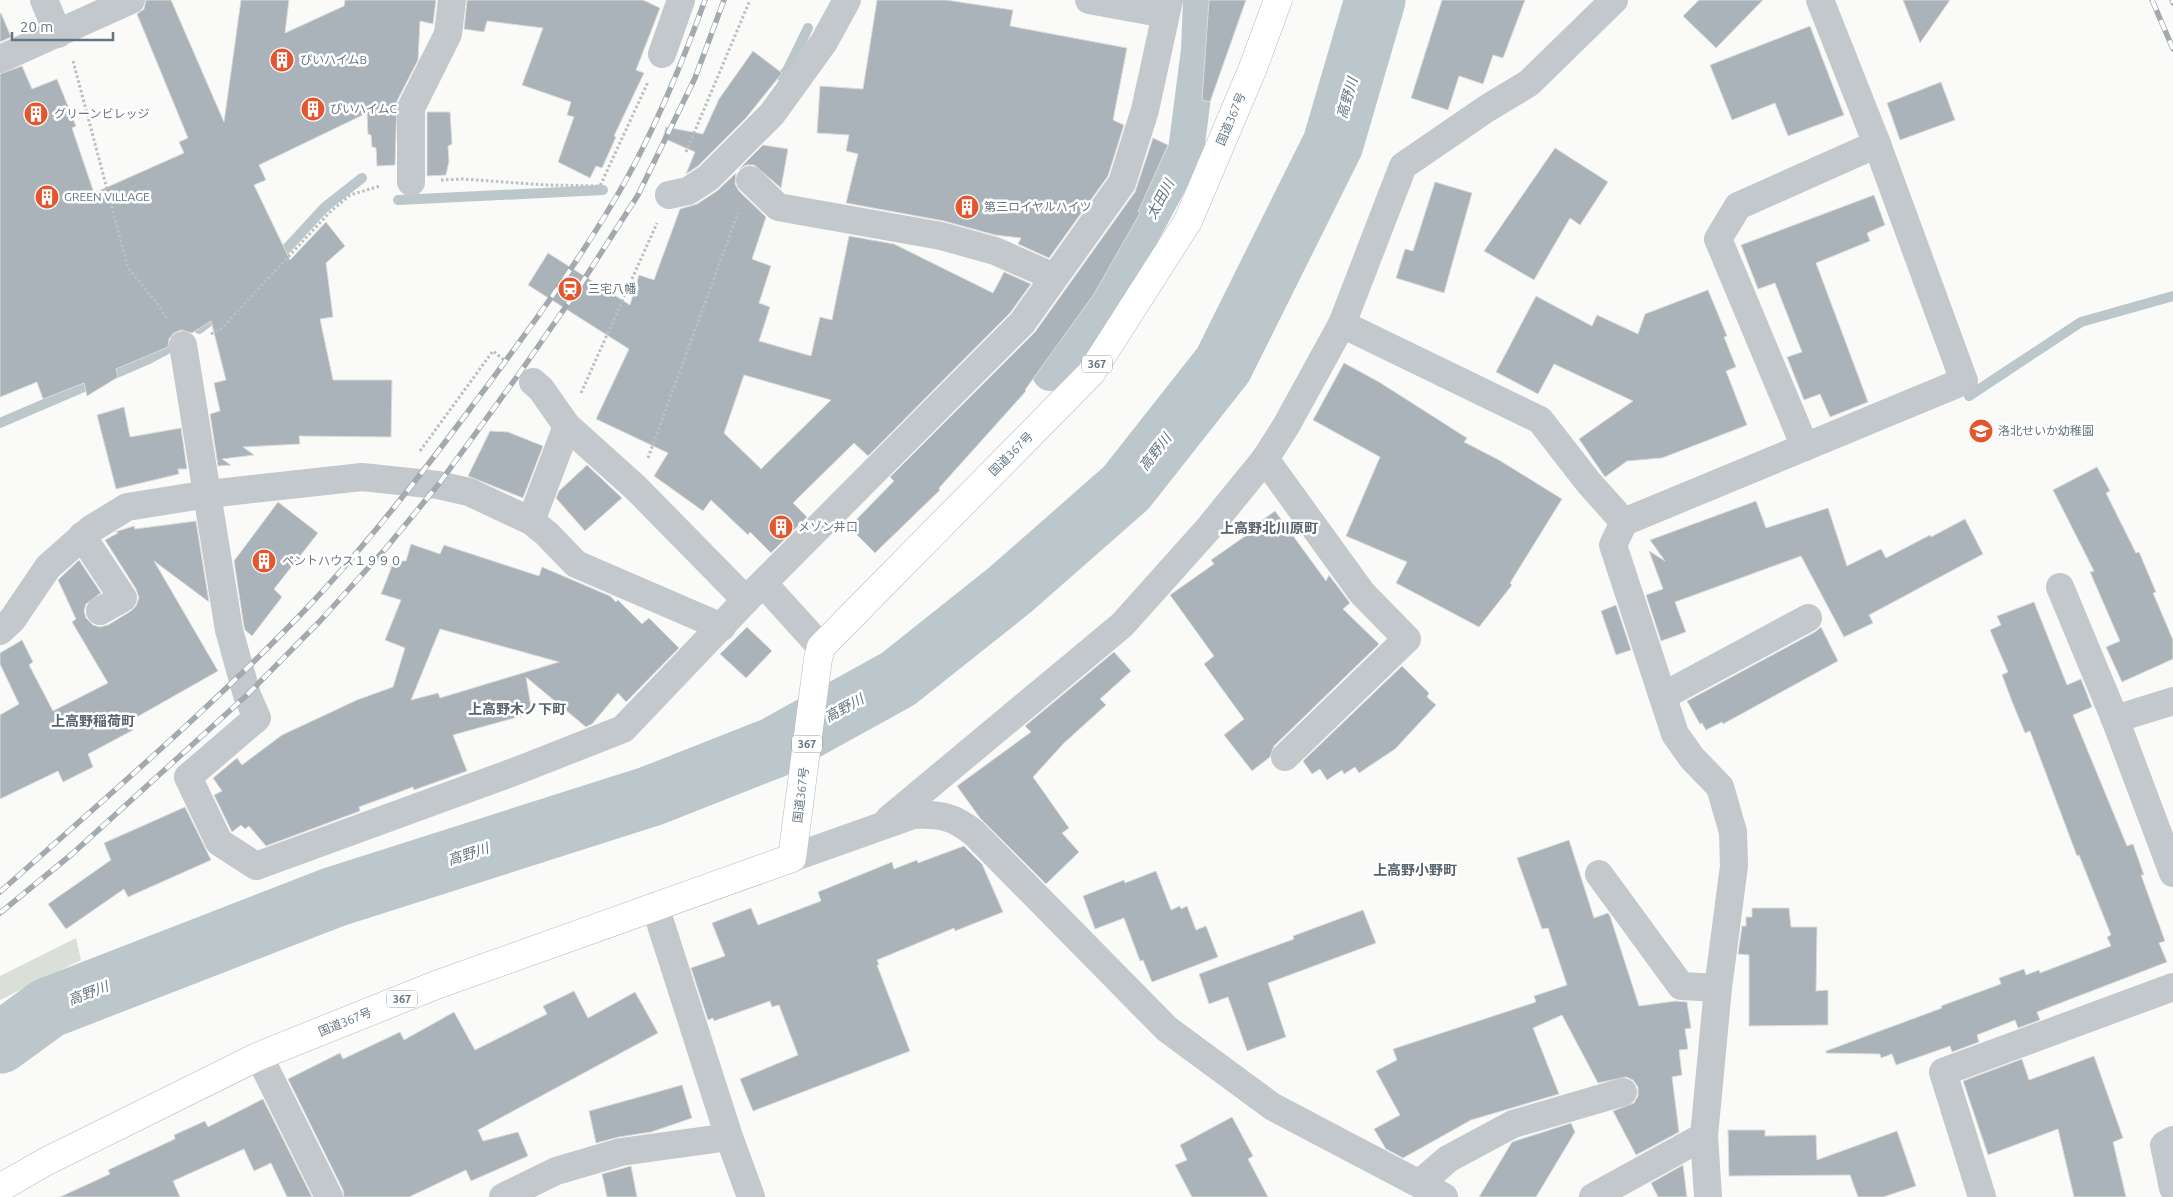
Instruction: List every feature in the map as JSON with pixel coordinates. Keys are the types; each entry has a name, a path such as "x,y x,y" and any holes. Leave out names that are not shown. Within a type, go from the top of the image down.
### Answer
{"highway":[{"name":"国道367号","path":"0,1188 45,1162 259,1056 436,985 792,858 820,653 1091,373 1188,221 1253,68 1278,0"}],"street":[{"path":"44,0 62,32"},
{"path":"0,59 131,0"},
{"path":"411,182 411,108 448,34 452,0"},
{"path":"662,54 681,0"},
{"path":"669,195 688,191 708,178 772,114 824,42 847,0"},
{"path":"183,345 229,630 247,695 257,718 188,777 219,842 256,866 511,773 622,729 722,627 754,591 1022,323 1122,183 1145,110 1167,7 1089,0"},
{"path":"878,828 1122,625 1208,530 1265,459 1286,426 1342,324 1403,166 1486,109 1529,83 1614,0"},
{"path":"1708,1197 1704,1136 1718,988 1734,866 1733,832 1720,787 1692,758 1675,734 1613,545 1624,522 1964,381 1877,144 1820,0"},
{"path":"1805,447 1718,239 1738,206 1877,144"},
{"path":"750,180 778,207 941,236 995,250 1054,277"},
{"path":"1342,324 1540,420 1589,483 1624,522"},
{"path":"533,382 541,389 567,426 754,591 820,653"},
{"path":"531,521 567,426"},
{"path":"1265,459 1362,593 1407,639 1285,757"},
{"path":"0,631 12,620 48,567 82,536 127,507 208,494 362,477 438,485 469,492 531,521 548,534 576,564 722,627"},
{"path":"82,536 122,598 100,611"},
{"path":"2060,588 2115,719 2173,873"},
{"path":"1662,696 1808,618"},
{"path":"2115,719 2173,701"},
{"path":"792,858 914,815 933,814 958,821 974,832 1167,1029 1273,1106 1444,1197"},
{"path":"1599,874 1681,986 1718,988"},
{"path":"655,906 729,1138 751,1197"},
{"path":"1982,1197 1943,1072 2173,987"},
{"path":"259,1056 329,1197"},
{"path":"1420,1183 1448,1159 1513,1124 1624,1092"},
{"path":"1593,1197 1704,1136"},
{"path":"503,1197 556,1171 621,1152 729,1138"},
{"path":"2173,1140 2164,1145 2173,1188"}],"path":[{"path":"567,426 669,195 750,0"},
{"path":"62,32 128,268 157,303 183,345 221,330 308,234 350,195 371,188 411,182 462,178 600,186 662,54"},
{"path":"636,488 684,363 750,180"},
{"path":"400,480 492,351 505,362 521,371 533,382"}],"shaded area":[{"path":"76,938 81,960 0,1000 0,976"}],"building":[{"path":"146,0 171,0 224,122 241,0 289,0 285,33 344,6 345,0 436,0 433,24 420,21 418,60 397,101 395,165 377,166 376,148 372,147 371,135 368,134 367,113 259,165 266,180 254,185 290,260 326,222 345,246 326,263 333,317 320,319 333,380 392,380 391,437 299,436 300,444 243,447 254,455 222,459 231,465 218,466 210,414 220,411 214,383 226,380 211,321 192,333 181,330 174,333 169,339 168,347 116,369 118,377 87,396 84,383 43,399 37,382 0,397 0,74 22,66 32,89 57,79 76,126 72,128 94,193 184,153 179,142 188,138 137,14 144,9"},
{"path":"467,0 643,0 660,8 636,70 644,73 614,136 616,137 602,168 596,166 590,178 558,162 574,117 567,115 571,102 522,85 543,28 487,21 484,32 464,29"},
{"path":"877,0 946,0 1013,10 1010,26 1127,48 1113,120 1124,125 1108,176 1049,258 1018,244 1021,238 995,235 944,221 846,203 858,154 846,151 849,135 817,133 820,86 863,89"},
{"path":"1209,0 1246,0 1210,102 1202,100"},
{"path":"1442,0 1525,0 1503,58 1493,55 1483,84 1459,76 1448,110 1411,98"},
{"path":"1699,0 1763,0 1716,48 1683,16"},
{"path":"1903,0 1950,0 1920,43"},
{"path":"0,14 11,37 0,42"},
{"path":"1810,26 1844,115 1788,136 1775,103 1732,120 1710,65"},
{"path":"753,51 782,73 746,118 698,166 686,174 695,152 663,138 666,127 703,134 719,99"},
{"path":"1941,82 1955,120 1900,140 1887,103"},
{"path":"427,112 450,112 452,144 448,146 449,161 446,175 427,176"},
{"path":"1153,138 1168,145 1138,212 1140,213 1094,294 1026,391 939,488 940,490 875,553 849,527 894,481 890,477 1035,332 1135,192"},
{"path":"763,145 788,149 781,188 754,165 746,165 739,169"},
{"path":"1555,148 1608,182 1580,225 1570,218 1534,280 1484,251"},
{"path":"736,173 735,184 739,191 766,217 752,259 771,266 759,303 770,307 759,341 811,356 820,317 832,320 849,236 894,244 993,293 1004,272 1031,284 1010,313 868,456 854,443 793,503 807,517 771,553 750,532 748,535 711,500 703,511 654,476 668,453 596,419 629,349 528,285 548,253 630,305 639,275 654,280 680,209 697,204 717,191","holes":["744,375 831,400 761,469 724,433"]},
{"path":"1435,182 1472,193 1444,293 1396,278 1405,249 1413,251"},
{"path":"1874,195 1885,225 1867,233 1870,241 1816,263 1868,402 1830,417 1820,394 1804,400 1787,357 1802,352 1775,283 1758,289 1741,245"},
{"path":"1708,290 1727,336 1724,337 1736,367 1726,371 1747,425 1662,458 1627,461 1605,477 1579,439 1633,401 1554,364 1538,394 1496,372 1536,296 1592,326 1597,315 1638,334 1645,314"},
{"path":"1344,363 1379,382 1467,438 1464,442 1499,460 1562,499 1510,583 1512,585 1479,627 1396,583 1407,562 1346,536 1380,457 1313,420"},
{"path":"124,407 130,437 181,428 187,469 178,469 179,474 116,489 97,415"},
{"path":"490,431 508,432 543,446 523,498 468,476"},
{"path":"587,465 622,498 585,531 556,498 559,491"},
{"path":"2097,467 2110,491 2106,493 2136,553 2139,552 2156,592 2153,593 2173,640 2173,659 2122,682 2106,647 2120,641 2090,572 2094,571 2053,490"},
{"path":"1756,501 1766,528 1828,508 1847,566 1881,549 1886,558 1965,519 1983,554 1869,615 1873,623 1844,637 1801,556 1675,602 1686,632 1661,641 1646,595 1663,589 1649,551 1665,561 1650,540"},
{"name":"ペントハウス１９９０","path":"278,502 318,533 274,589 282,597 252,636 244,627 234,561"},
{"path":"1275,511 1326,581 1329,575 1350,603 1343,609 1379,644 1274,746 1270,757 1252,771 1224,735 1244,719 1204,664 1214,656 1170,595 1214,564 1211,560 1251,532 1250,529"},
{"path":"196,521 209,602 154,561 218,671 128,722 133,730 88,754 93,767 63,782 58,771 0,799 0,715 19,704 0,664 0,653 22,640 33,662 29,665 53,711 108,683 72,622 76,619 58,580 79,560 101,593 86,604 84,611 86,618 93,625 100,627 108,625 131,611 136,606 139,598 136,589 105,540 118,533 116,532 118,531 134,526 135,529"},
{"path":"411,544 440,554 444,545 539,576 542,567 610,596 616,602 618,600 642,624 649,618 679,648 626,702 618,693 592,724 586,727 526,677 532,713 453,735 467,771 414,790 413,787 359,807 360,811 266,846 249,826 245,829 241,825 232,832 214,795 222,791 213,778 237,758 242,765 282,735 357,700 393,687 405,648 385,640 401,600 381,594 394,561 406,561","holes":["440,629 559,662 440,698 438,693 411,700"]},
{"path":"2034,602 2067,685 2081,679 2092,707 2073,715 2127,846 2133,844 2144,875 2141,875 2165,941 2159,943 2167,962 2037,1012 2040,1020 2018,1028 2015,1020 1977,1035 1979,1042 1952,1052 1950,1046 1896,1065 1892,1054 1881,1058 1880,1054 1826,1053 1826,1051 2001,984 1999,978 2024,969 2026,975 2039,970 2040,973 2111,946 2107,937 2111,935 2079,855 2077,856 2030,731 2025,733 2013,704 2002,675 2008,672 1990,630 2001,625 1997,616"},
{"path":"1616,605 1631,650 1616,655 1601,611"},
{"path":"747,627 772,651 746,678 720,654"},
{"path":"1821,627 1838,661 1723,724 1722,722 1706,730 1702,723 1700,724 1687,701"},
{"path":"1114,652 1131,671 1100,699 1106,705 1064,743 1033,777 1069,828 1062,833 1079,852 1046,884 980,818 957,786 1031,732 1025,726"},
{"path":"1402,666 1429,693 1427,697 1436,705 1395,749 1359,773 1355,767 1344,774 1342,770 1327,780 1320,769 1312,774 1303,761"},
{"path":"185,807 211,860 128,897 124,889 66,929 48,904 111,860 104,843"},
{"path":"1569,840 1594,918 1608,913 1610,916 1639,1006 1676,1001 1687,1002 1691,1028 1685,1029 1688,1049 1679,1050 1682,1075 1672,1077 1679,1132 1636,1155 1613,1111 1634,1103 1638,1096 1638,1087 1633,1080 1626,1077 1598,1083 1562,1015 1533,1028 1559,1094 1471,1120 1403,1158 1386,1149 1374,1129 1400,1115 1376,1071 1397,1060 1393,1049 1536,1002 1534,996 1567,985 1548,928 1542,929 1517,858"},
{"path":"964,846 982,864 1003,912 955,931 954,928 877,960 879,965 877,965 910,1051 753,1111 740,1079 798,1055 779,1005 772,1007 770,1001 714,1021 713,1018 708,1020 691,968 725,956 712,923 751,908 758,925 821,901 818,892 892,862 894,869 917,860 918,863"},
{"path":"1156,871 1171,910 1180,906 1181,909 1187,906 1196,930 1206,926 1218,957 1152,982 1143,960 1140,961 1124,918 1095,929 1083,896 1124,880 1125,883"},
{"path":"1752,908 1789,908 1791,927 1817,927 1816,991 1828,990 1828,1025 1749,1026 1749,955 1738,954 1742,926 1746,926 1746,917 1752,917"},
{"path":"1363,910 1376,943 1268,983 1286,1037 1247,1051 1228,997 1209,1004 1199,974 1294,939 1293,936"},
{"path":"574,991 588,1018 635,992 658,1033 478,1130 483,1141 518,1132 528,1156 471,1181 466,1170 409,1197 344,1197 343,1190 288,1079 340,1053 343,1059 400,1032 404,1040 454,1012 475,1050 547,1014 543,1006"},
{"path":"2094,1056 2123,1138 2113,1142 2126,1197 2074,1197 2058,1129 1988,1155 1963,1081 2022,1059 2029,1080"},
{"path":"682,1085 692,1118 651,1132 596,1143 589,1111"},
{"path":"263,1099 312,1197 287,1197 271,1163 254,1171 244,1149 173,1181 180,1197 60,1197 110,1174 108,1170 175,1139 174,1135 205,1121 208,1127"},
{"path":"1232,1117 1253,1156 1248,1159 1268,1197 1192,1197 1175,1165 1187,1160 1180,1145"},
{"path":"1571,1123 1575,1132 1536,1197 1479,1197 1512,1142"},
{"path":"1728,1130 1765,1130 1765,1136 1816,1135 1817,1160 1897,1131 1916,1186 1883,1197 1858,1197 1850,1175 1729,1176"},
{"path":"1683,1165 1687,1197 1658,1197 1651,1183"},
{"path":"631,1166 637,1197 607,1197 602,1174"}],"waterway":[{"name":"太田川","path":"1050,373 1080,337 1110,293 1186,151 1199,50 1201,0"},
{"name":"高野川","path":"0,1043 48,1008 334,897 651,796 773,748 898,679 1011,589 1126,488 1223,365 1333,144 1375,0"},
{"path":"782,77 788,69 808,28"},
{"path":"276,260 325,207 362,178"},
{"path":"398,200 603,190"},
{"path":"1969,396 2081,322 2173,296"},
{"path":"199,329 215,317"},
{"path":"0,423 147,360 169,348"}],"railway":[{"path":"0,892 155,754 269,647 349,562 411,487 532,325 609,210 638,158 659,114 705,0"},
{"path":"0,913 72,854 247,695 321,620 387,547 438,485 576,292 638,195 695,78 724,0"},
{"path":"2152,0 2173,49"}],"place":[{"name":"ぴいハイムB","path":"282,60"},
{"name":"ぴいハイムC","path":"313,109"},
{"name":"グリーンビレッジ","path":"36,114"},
{"name":"GREEN VILLAGE","path":"47,197"},
{"name":"第三ロイヤルハイツ","path":"967,207"},
{"name":"三宅八幡","path":"570,289"},
{"name":"洛北せいか幼稚園","path":"1981,431"},
{"name":"メゾン井口","path":"781,527"},
{"name":"ペントハウス１９９０","path":"264,561"}],"district":[{"name":"上高野北川原町","path":"1269,528"},
{"name":"上高野木ノ下町","path":"517,709"},
{"name":"上高野稲荷町","path":"93,721"},
{"name":"上高野小野町","path":"1415,870"}]}
